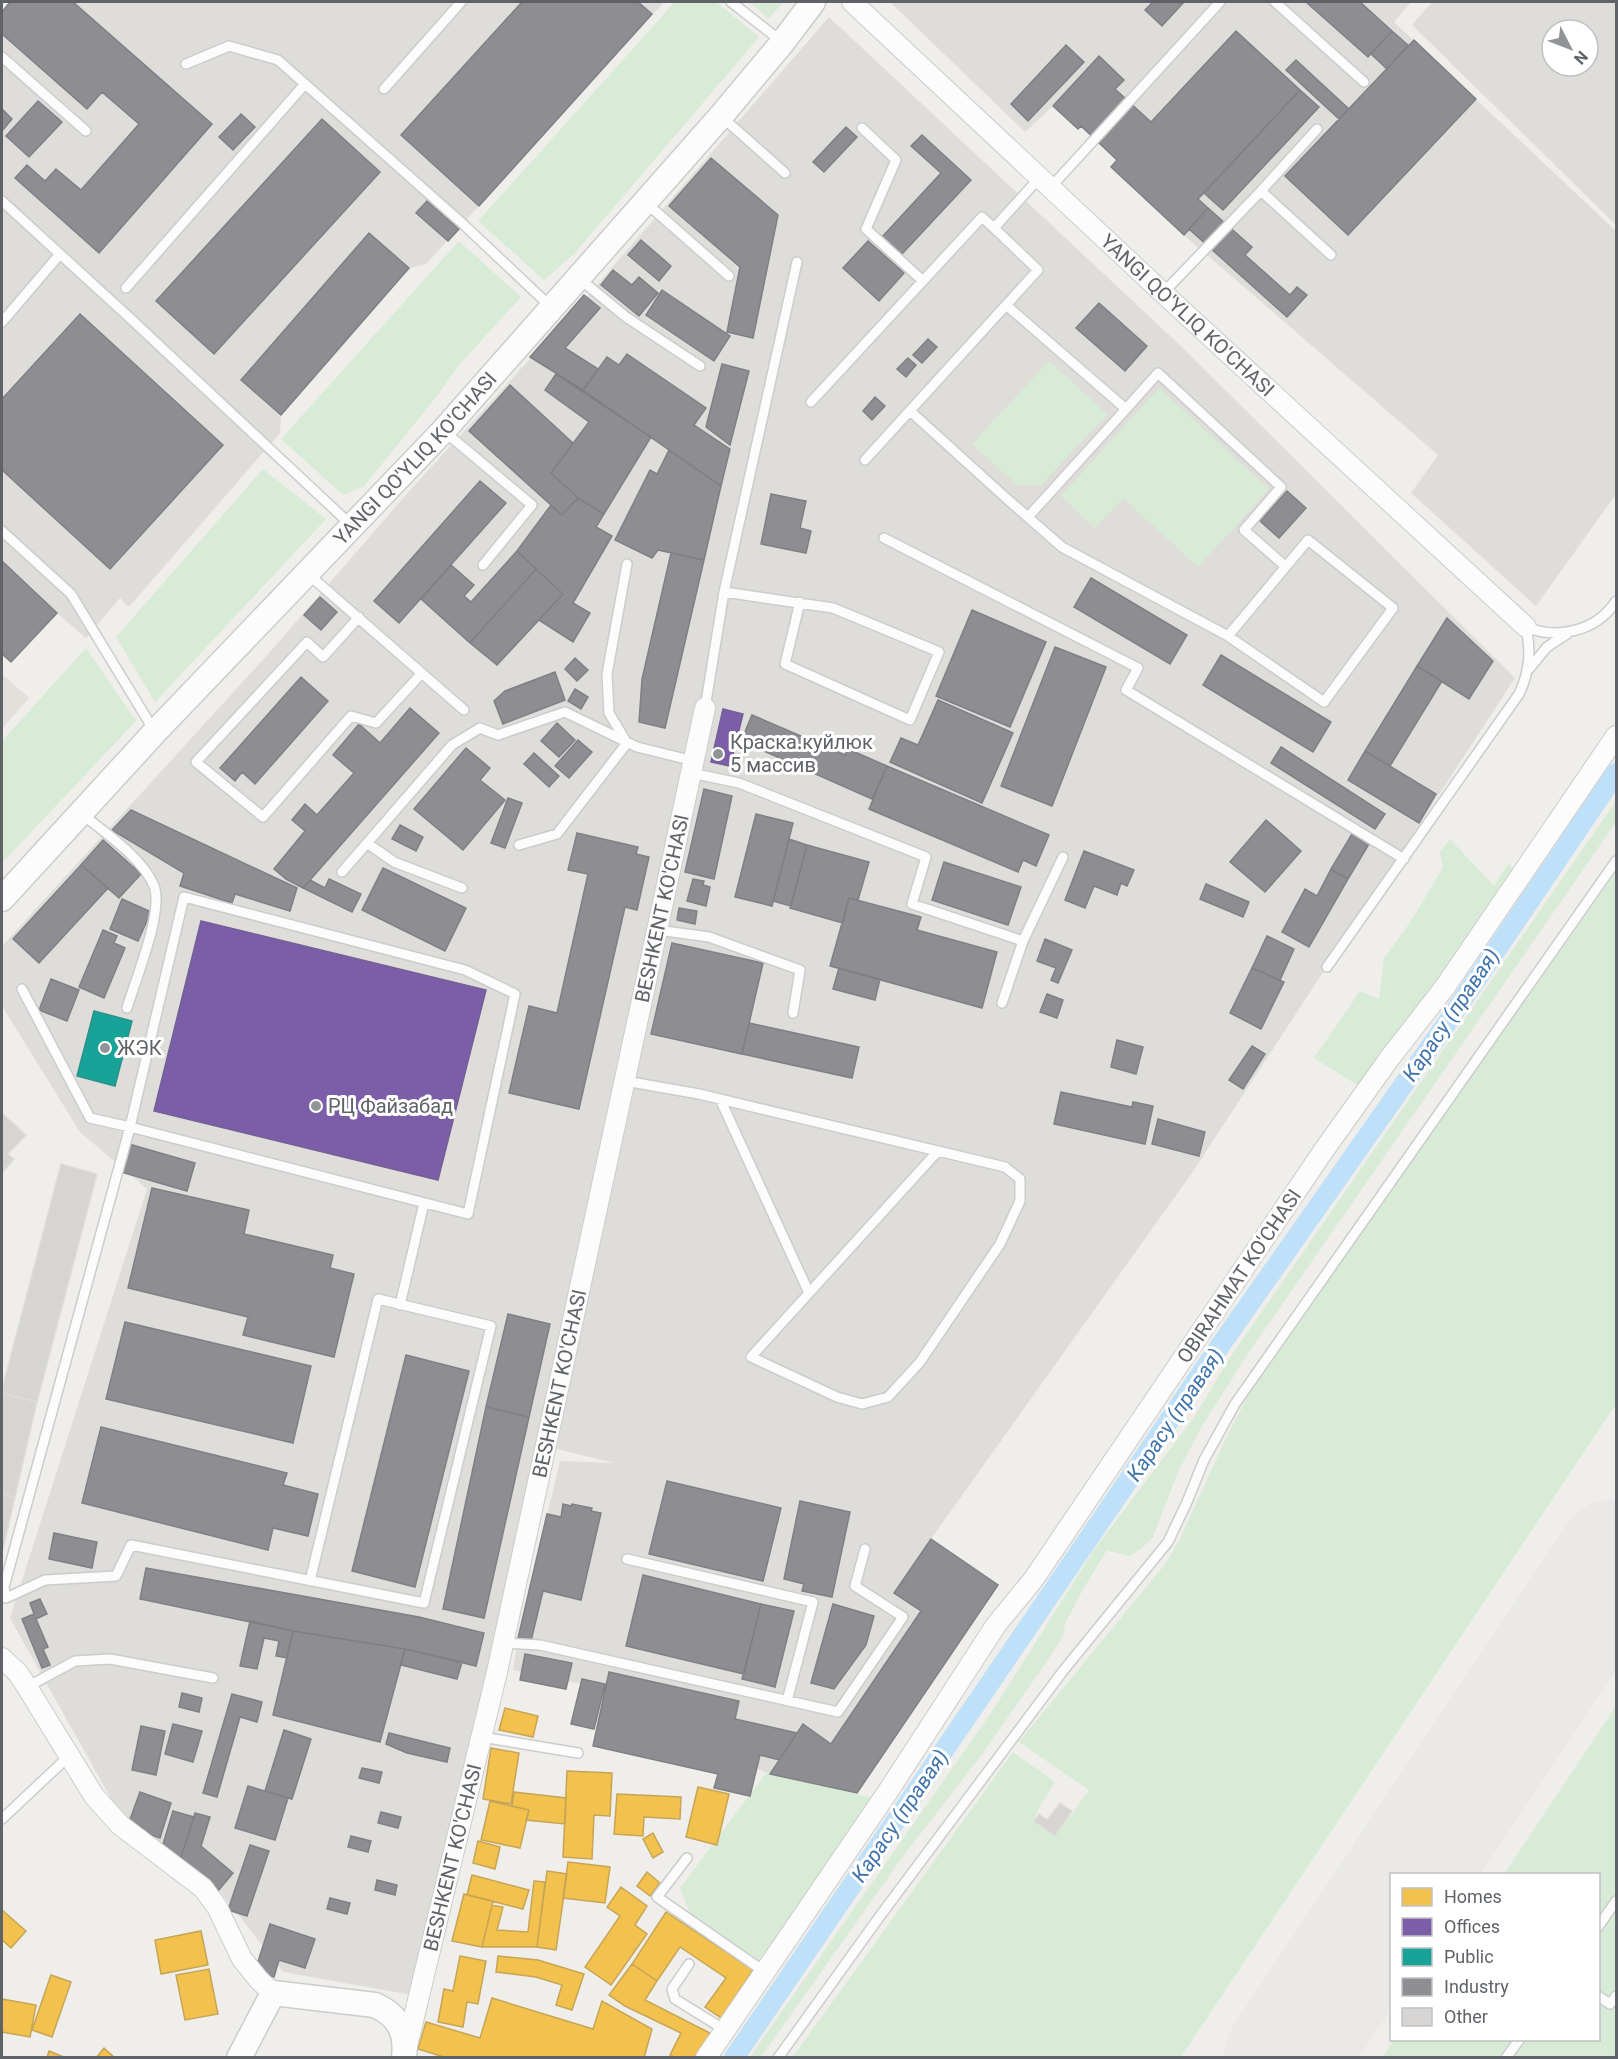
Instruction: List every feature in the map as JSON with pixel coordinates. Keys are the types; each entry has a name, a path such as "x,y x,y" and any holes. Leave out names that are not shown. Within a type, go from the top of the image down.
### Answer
{"street":[{"name":"YANGI QO'YLIQ KO'CHASI","path":"2,899 154,732 444,430 721,116 783,43 813,2"},
{"name":"YANGI QO'YLIQ KO'CHASI","path":"852,2 1163,293 1526,627"},
{"name":"BESHKENT KO'CHASI","path":"404,2056 503,1643 705,708"},
{"name":"OBIRAHMAT KO'CHASI","path":"706,2058 887,1793 996,1624 1033,1580 1324,1150 1389,1059 1452,977 1617,736"},
{"path":"2,1658 18,1673 94,1796 106,1811 120,1825 203,1888 217,1907 242,1959 273,1993 403,2007 419,1998"},
{"path":"239,2058 273,1993"},
{"name":"BESHKENT KO'CHASI","path":"375,2005 389,2012 401,2025 405,2038 404,2056"}],"lane":[{"path":"384,89 461,2"},
{"path":"731,2 783,43"},
{"path":"994,228 1046,182 1220,2"},
{"path":"1275,2 1364,82"},
{"path":"186,64 229,46 278,60 463,224 552,308"},
{"path":"2,57 86,131"},
{"path":"126,288 305,84"},
{"path":"721,116 785,173"},
{"path":"862,128 896,160 866,229 923,281"},
{"path":"1163,293 1317,129"},
{"path":"1261,191 1330,255"},
{"path":"2,201 352,526"},
{"path":"645,202 729,276"},
{"path":"811,402 982,217 1038,270 865,460"},
{"path":"2,322 60,254"},
{"path":"705,708 724,592 797,262"},
{"path":"578,278 626,317 700,366"},
{"path":"1006,305 1125,409"},
{"path":"1028,517 1158,373 1281,487 1244,530 1285,567"},
{"path":"910,411 1062,547 1228,636 1324,702 1394,608 1308,540 1228,636"},
{"path":"444,430 532,505 483,565"},
{"path":"2,531 71,594 154,732"},
{"path":"884,538 1137,668 1126,690 1404,859"},
{"path":"627,564 607,674 609,713 627,743"},
{"path":"307,572 464,710"},
{"path":"724,592 800,602 833,608 939,652 910,720 785,664 800,602"},
{"path":"1327,967 1519,694 1529,669 1547,646 1600,619 1617,601"},
{"path":"359,617 323,657 307,642 196,762 263,817 351,716 376,723 422,673"},
{"path":"1529,669 1530,653 1526,627 1548,633 1573,631"},
{"path":"342,872 452,745 480,728 498,735 565,712 627,743 739,783 926,857 912,904 1023,941"},
{"path":"519,845 556,834 627,743"},
{"path":"81,813 135,858 155,887 156,915 127,1008"},
{"path":"367,843 394,862 462,888"},
{"path":"1002,1003 1023,941 1063,857"},
{"path":"778,2058 880,1916 1063,1671 1168,1542 1204,1460 1234,1404 1617,861"},
{"path":"2,1609 6,1598 4,1587 129,1128 184,897 465,970 515,994 468,1214 424,1203 129,1128 90,1118 22,989"},
{"path":"657,930 709,937 800,970 793,1013"},
{"path":"625,1081 720,1099 938,1151 1005,1167 1020,1179 1020,1201 1000,1244 951,1318 920,1362 888,1397 862,1404 837,1397 751,1357 938,1151"},
{"path":"720,1099 809,1293"},
{"path":"400,1305 424,1203"},
{"path":"6,1598 45,1580 116,1576 131,1545 310,1581 424,1603 491,1326 378,1299 310,1581"},
{"path":"503,1643 540,1645 838,1712 903,1617 855,1586 865,1549"},
{"path":"627,1559 813,1602 788,1701"},
{"path":"27,1687 75,1661 110,1659 213,1678"},
{"path":"482,1737 578,1753"},
{"path":"2,1819 69,1756"},
{"path":"687,1858 657,1898 765,1972"},
{"path":"1600,1926 1617,1901"},
{"path":"689,1964 672,1989 675,1999 725,2030"},
{"path":"1600,1997 1610,2004 1617,1996"},
{"path":"1506,2058 1518,2041"}],"shaded area":[{"path":"10,2 664,2 426,264 409,268 281,415 280,433 129,607 120,598 86,638 57,613 11,662 2,654 2,12"},
{"path":"890,2 1411,2 1394,22 1616,231 1616,494 1536,606 1411,493 1438,455 1184,235 1111,167 1117,160 1081,127 1078,129 1053,106 1025,132"},
{"path":"1432,2 1616,2 1616,225 1412,25"},
{"path":"829,17 1183,348 1515,678 1194,1170 931,1539 998,1585 857,1793 770,1774 723,1754 729,1721 602,1688 513,1670 518,1638 560,1461 614,1463 553,1448 429,1998 283,1972 215,1885 123,1820 10,1618 147,1189 80,1132 2,1006 2,946 270,652 404,497 590,293"},
{"path":"2,674 29,698 2,729"}],"green space":[{"path":"675,2 716,2 759,37 574,254 544,280 478,221"},
{"path":"750,2 784,2 768,19"},
{"path":"459,241 521,297 459,365 437,396 364,486 343,495 281,439"},
{"path":"1049,361 1107,414 1041,485 1017,485 972,444"},
{"path":"1159,388 1269,489 1198,567 1123,498 1095,528 1061,496"},
{"path":"263,469 326,519 155,702 116,637"},
{"path":"86,648 136,721 2,863 2,741"},
{"path":"1616,801 1616,822 1247,1355 1201,1428 1178,1472 1153,1537 1141,1549 1129,1556 1107,1550 1065,1624 1063,1636 980,1757 904,1855 761,2057 750,2057 991,1713 1094,1550 1195,1416 1229,1359"},
{"path":"1450,839 1494,886 1509,863 1515,875 1359,1086 1314,1058 1360,991 1379,999 1384,958 1409,924 1443,868 1440,852"},
{"path":"1616,872 1616,1404 1181,2057 792,2058 1013,1752 1055,1782 1033,1821 1055,1837 1089,1790 1019,1742 1166,1563 1180,1539 1225,1440 1252,1388"},
{"path":"1616,1706 1616,2057 1382,2058 1393,2041 1600,2041 1600,1873 1505,1873"},
{"path":"766,1773 874,1798 761,1962 690,1913 680,1888"}],"building: Homes":[{"path":"505,1708 538,1716 533,1737 499,1730"},
{"path":"491,1748 519,1753 511,1804 483,1799"},
{"path":"567,1771 612,1773 610,1816 594,1815 592,1859 563,1857"},
{"path":"698,1787 729,1794 717,1845 686,1837"},
{"path":"514,1792 566,1798 565,1824 526,1820 529,1810 512,1806"},
{"path":"617,1794 681,1797 680,1819 644,1817 643,1836 614,1834"},
{"path":"490,1801 529,1810 520,1848 481,1840"},
{"path":"653,1833 663,1852 653,1858 643,1839"},
{"path":"478,1841 500,1847 495,1869 473,1863"},
{"path":"568,1862 610,1867 605,1903 563,1898"},
{"path":"547,1871 567,1874 556,1950 537,1947"},
{"path":"647,1872 660,1883 650,1896 637,1886"},
{"path":"472,1875 529,1890 523,1909 467,1895"},
{"path":"534,1881 545,1882 537,1947 482,1947 492,1905 503,1907 497,1930 528,1932"},
{"path":"621,1887 647,1906 635,1925 647,1934 611,1985 585,1967 620,1916 607,1907"},
{"path":"464,1894 493,1901 482,1947 452,1941"},
{"path":"2,1910 26,1931 11,1948 2,1940"},
{"path":"666,1912 753,1970 721,2018 705,2007 726,1978 680,1947 657,1981 632,1964"},
{"path":"201,1931 208,1965 161,1974 155,1940"},
{"path":"460,1956 486,1961 478,2004 467,2002 463,2027 438,2022 444,1989 453,1991"},
{"path":"498,1956 538,1960 584,1974 572,2010 556,2005 562,1985 536,1977 496,1972"},
{"path":"632,1964 657,1981 645,2000 710,2033 697,2058 675,2058 670,2055 681,2033 625,2006 609,1995"},
{"path":"209,1969 218,2014 185,2020 176,1975"},
{"path":"51,1975 71,1982 52,2037 32,2030"},
{"path":"492,1998 593,2029 602,2001 652,2029 644,2058 447,2058 418,2049 426,2022 480,2038"},
{"path":"2,1999 36,2005 30,2037 2,2032"},
{"path":"104,2048 115,2058 96,2058"},
{"path":"49,2051 66,2058 47,2058"}],"building: Offices":[{"path":"723,709 743,714 730,766 711,762"},
{"path":"201,921 486,990 438,1180 154,1111"}],"building: Public":[{"name":"ЖЭК","path":"94,1011 132,1021 115,1086 77,1076"}],"building: Industry":[{"path":"10,2 73,2 212,124 99,253 15,178 27,165 45,181 56,169 81,190 139,124 102,92 87,109 2,34 2,12"},
{"path":"522,2 638,2 652,14 479,206 401,135"},
{"path":"1153,2 1184,2 1162,26 1145,10"},
{"path":"1306,2 1360,2 1392,31 1368,57"},
{"path":"1236,31 1300,90 1198,199 1208,208 1184,235 1111,167 1117,160 1081,126 1078,129 1053,106 1099,56 1124,80 1115,89 1151,122"},
{"path":"1392,31 1408,45 1387,69 1371,54"},
{"path":"1414,40 1476,99 1348,235 1285,176"},
{"path":"1066,45 1084,62 1028,121 1011,104"},
{"path":"1296,60 1349,109 1339,119 1286,70"},
{"path":"1300,90 1319,107 1223,210 1204,193"},
{"path":"38,101 62,122 29,157 6,136"},
{"path":"2,109 12,119 2,131"},
{"path":"241,114 255,127 233,150 219,137"},
{"path":"322,119 380,172 214,354 156,301"},
{"path":"846,127 857,137 824,172 813,162"},
{"path":"922,135 971,180 901,255 882,237 941,173 911,146"},
{"path":"711,158 778,215 753,338 727,332 740,267 669,206"},
{"path":"427,201 459,229 448,241 416,213"},
{"path":"1208,208 1252,247 1245,255 1290,295 1297,287 1307,295 1287,317 1189,229"},
{"path":"369,233 409,268 281,415 241,380"},
{"path":"641,240 671,266 659,281 628,255"},
{"path":"868,241 904,273 879,301 843,268"},
{"path":"613,270 632,285 639,277 658,293 639,316 601,285"},
{"path":"662,290 730,336 714,361 646,315"},
{"path":"584,295 600,308 565,348 598,369 583,390 530,357"},
{"path":"1099,303 1147,346 1125,371 1076,328"},
{"path":"80,314 223,445 110,569 2,470 2,399"},
{"path":"928,339 937,347 922,363 913,355"},
{"path":"627,354 706,408 694,425 730,449 721,486 583,390 607,357 619,365"},
{"path":"908,358 916,365 906,377 897,369"},
{"path":"722,364 749,371 730,445 706,427"},
{"path":"556,374 651,437 604,514 578,498 551,473 589,422 545,390"},
{"path":"510,385 573,443 551,473 578,498 562,515 469,431"},
{"path":"875,397 885,406 872,420 863,411"},
{"path":"669,450 721,486 704,560 658,550 652,558 615,540 650,470 657,474"},
{"path":"480,481 506,503 399,623 374,601"},
{"path":"1287,491 1306,508 1279,538 1260,521"},
{"path":"771,494 806,501 800,528 811,531 806,553 761,544"},
{"path":"578,498 604,514 596,527 612,536 573,603 590,613 573,642 539,620 563,594 517,551 551,505 562,515"},
{"path":"517,551 536,569 470,643 421,599 451,565 474,585 464,596 471,602"},
{"path":"671,553 704,560 665,728 639,722 642,679"},
{"path":"2,561 57,613 11,662 2,654"},
{"path":"536,569 563,594 497,665 470,643"},
{"path":"1091,578 1187,635 1170,664 1074,607"},
{"path":"320,597 337,612 321,630 304,615"},
{"path":"972,610 1046,642 1010,727 936,696"},
{"path":"1447,618 1493,661 1469,699 1417,666"},
{"path":"1055,647 1106,667 1052,806 1001,786"},
{"path":"1221,655 1331,722 1313,752 1203,685"},
{"path":"575,658 588,670 577,681 565,669"},
{"path":"1417,666 1442,681 1390,766 1365,751"},
{"path":"555,672 565,700 503,724 494,701 505,691"},
{"path":"301,677 328,701 255,784 242,772 235,781 220,768"},
{"path":"575,689 588,697 581,709 568,701"},
{"path":"938,700 1013,733 982,803 890,762 901,738 918,745"},
{"path":"410,708 439,733 303,888 286,879 274,869 305,831 292,820 305,804 317,815 354,773 333,755 359,724 380,743"},
{"path":"752,715 845,755 848,749 887,766 872,799 741,741"},
{"path":"557,723 575,740 559,757 541,741"},
{"path":"578,740 592,752 569,778 555,766"},
{"path":"1281,747 1385,814 1375,829 1271,763"},
{"path":"466,748 490,768 480,780 505,800 463,850 414,809"},
{"path":"1365,751 1436,794 1419,823 1348,780"},
{"path":"534,753 559,776 549,787 524,764"},
{"path":"887,766 1049,835 1036,866 1023,860 1018,872 869,809"},
{"path":"704,789 732,796 714,879 685,872"},
{"path":"508,798 522,803 505,848 491,843"},
{"path":"131,810 297,888 290,911 235,894 232,903 180,886 184,873 112,830"},
{"path":"756,814 793,823 772,906 735,897"},
{"path":"1266,820 1301,851 1265,892 1230,862"},
{"path":"400,825 423,837 416,851 392,839"},
{"path":"577,833 638,847 636,854 649,857 637,910 625,907 579,1109 509,1093 529,1006 557,1013 588,874 568,870"},
{"path":"1352,834 1369,844 1348,879 1331,869"},
{"path":"789,839 807,845 791,906 773,901"},
{"path":"103,840 141,874 119,898 81,865"},
{"path":"807,845 869,862 858,900 849,898 843,923 790,908"},
{"path":"1084,851 1134,870 1127,886 1121,883 1117,895 1094,886 1085,908 1065,900"},
{"path":"944,862 1021,887 1008,925 932,900"},
{"path":"81,865 108,888 39,963 13,939"},
{"path":"383,868 466,908 445,951 362,910"},
{"path":"1331,869 1348,879 1309,947 1282,932 1305,889 1317,896"},
{"path":"329,879 361,894 352,912 303,888 310,880 325,888"},
{"path":"693,879 704,881 703,885 710,887 706,906 687,901"},
{"path":"1206,884 1249,902 1243,917 1200,899"},
{"path":"849,898 921,917 917,930 997,952 982,1008 830,966"},
{"path":"122,899 151,912 138,941 110,929"},
{"path":"679,908 697,911 695,924 677,920"},
{"path":"103,930 117,936 114,943 125,948 104,998 79,987"},
{"path":"1267,936 1294,949 1280,980 1252,968"},
{"path":"1045,939 1072,950 1058,983 1051,980 1056,968 1037,961"},
{"path":"672,943 763,963 742,1054 651,1034"},
{"path":"839,968 880,979 875,1000 833,989"},
{"path":"1252,968 1284,982 1261,1029 1230,1013"},
{"path":"51,979 79,990 67,1021 39,1010"},
{"path":"1047,994 1063,1000 1057,1018 1040,1012"},
{"path":"749,1023 859,1047 852,1078 742,1054"},
{"path":"1117,1040 1143,1047 1136,1074 1111,1067"},
{"path":"1252,1046 1265,1054 1243,1089 1229,1080"},
{"path":"1061,1092 1132,1107 1133,1102 1153,1106 1145,1144 1054,1124"},
{"path":"1158,1119 1205,1132 1199,1156 1152,1144"},
{"path":"129,1144 195,1163 187,1191 121,1172"},
{"path":"152,1188 249,1210 244,1234 333,1255 330,1268 354,1274 334,1357 243,1335 248,1317 128,1288"},
{"path":"508,1314 550,1324 529,1417 486,1407"},
{"path":"125,1322 311,1366 293,1443 106,1399"},
{"path":"406,1355 469,1371 415,1587 352,1571"},
{"path":"486,1407 529,1417 484,1618 443,1609"},
{"path":"101,1427 287,1473 283,1485 318,1494 308,1536 273,1528 268,1550 82,1503"},
{"path":"667,1481 781,1508 763,1581 649,1554"},
{"path":"800,1501 850,1512 832,1597 802,1591 804,1584 784,1579"},
{"path":"563,1504 592,1508 591,1511 601,1513 581,1600 543,1591 531,1641 518,1638 547,1514 561,1517"},
{"path":"54,1533 97,1542 92,1568 49,1559"},
{"path":"931,1539 998,1585 857,1793 770,1774 803,1724 831,1744 921,1611 894,1593"},
{"path":"146,1568 419,1617 484,1633 476,1666 405,1649 293,1631 140,1599"},
{"path":"643,1575 761,1604 744,1674 626,1646"},
{"path":"40,1599 47,1614 36,1619 48,1647 43,1649 50,1665 42,1668 22,1619 34,1614 30,1603"},
{"path":"761,1604 794,1611 775,1687 742,1679"},
{"path":"833,1604 874,1616 866,1645 834,1689 811,1683"},
{"path":"250,1621 293,1631 287,1658 276,1656 279,1641 264,1638 257,1669 240,1666"},
{"path":"293,1631 405,1649 380,1742 273,1715"},
{"path":"405,1649 462,1662 457,1679 401,1665"},
{"path":"525,1654 572,1663 566,1689 520,1680"},
{"path":"609,1672 739,1701 735,1719 797,1733 779,1760 760,1755 750,1796 714,1788 718,1774 593,1746"},
{"path":"582,1679 605,1684 594,1729 571,1724"},
{"path":"182,1693 202,1698 199,1712 179,1707"},
{"path":"232,1694 262,1702 257,1722 240,1717 217,1797 203,1793"},
{"path":"173,1724 202,1731 193,1762 165,1754"},
{"path":"141,1726 165,1731 156,1775 132,1770"},
{"path":"284,1730 311,1739 292,1799 265,1791"},
{"path":"389,1733 450,1748 447,1762 407,1753 386,1744"},
{"path":"362,1768 382,1772 379,1783 359,1778"},
{"path":"248,1786 288,1798 275,1840 235,1828"},
{"path":"140,1792 171,1803 160,1838 140,1831 142,1827 129,1822"},
{"path":"173,1811 194,1817 179,1864 161,1851"},
{"path":"381,1812 401,1817 398,1828 378,1823"},
{"path":"195,1813 210,1817 201,1846 233,1873 218,1891 191,1868 179,1864"},
{"path":"351,1836 371,1841 368,1852 348,1847"},
{"path":"250,1845 269,1851 247,1916 228,1910"},
{"path":"377,1880 397,1885 395,1895 375,1890"},
{"path":"330,1898 350,1903 347,1914 327,1909"},
{"path":"270,1924 315,1939 305,1968 279,1960 274,1977 255,1971"}],"building: Other":[{"path":"2,1113 26,1135 8,1154 14,1159 2,1173"},
{"path":"61,1164 97,1174 37,1402 2,1393 2,1389"},
{"path":"2,1393 37,1402 15,1497 2,1494"},
{"path":"2,1494 15,1497 2,1554"},
{"path":"1060,1803 1072,1811 1055,1836 1034,1821 1039,1814 1047,1820"}],"waterway":[{"name":"Карасу (правая)","path":"734,2058 1220,1346 1449,1020 1616,773"}],"runway":[{"path":"1408,1873 1616,1560"},
{"path":"1285,2058 1390,1900"}],"place":[{"name":"Краска.куйлюк 5 массив","path":"718,754"},
{"name":"ЖЭК","path":"105,1048"},
{"name":"РЦ Файзабад","path":"316,1106"}]}
